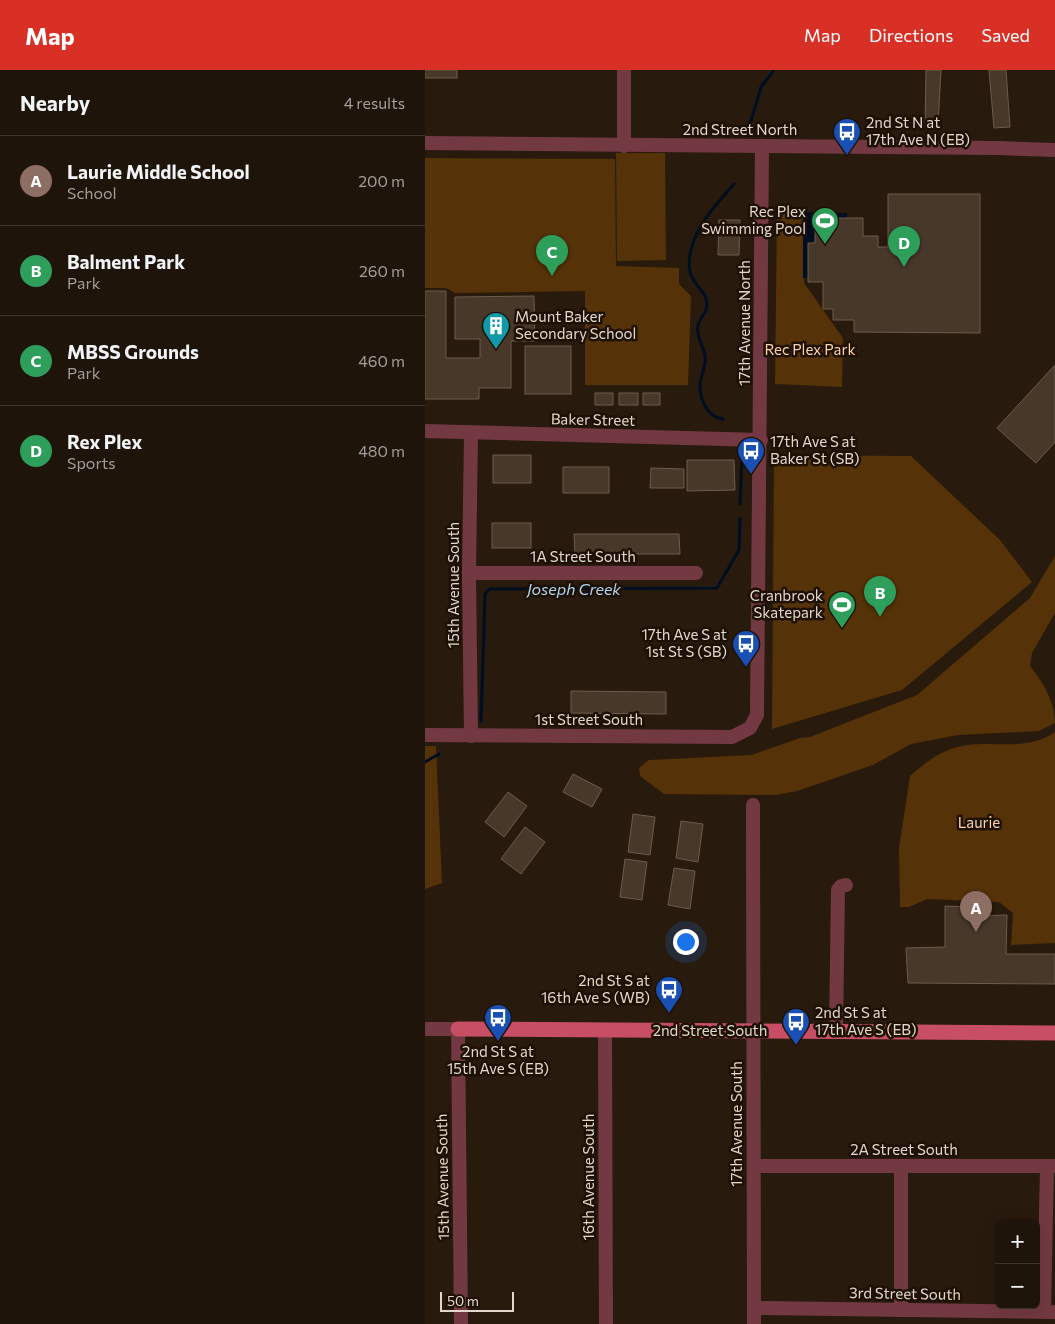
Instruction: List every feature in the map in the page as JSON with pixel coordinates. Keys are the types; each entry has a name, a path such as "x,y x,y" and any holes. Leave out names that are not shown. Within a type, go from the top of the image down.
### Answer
{"main road":[{"name":"2nd Street South","path":"458,1029 1055,1033"}],"street":[{"path":"624,70 624,146"},
{"name":"2nd Street North","path":"425,144 1055,150"},
{"name":"17th Avenue North","path":"761,440 762,146"},
{"name":"Baker Street","path":"425,431 471,434 761,440"},
{"name":"15th Avenue South","path":"471,434 469,573 471,736"},
{"name":"1st Street South","path":"425,735 732,737 750,728 757,714 761,440"},
{"name":"1A Street South","path":"469,573 696,573"},
{"name":"17th Avenue South","path":"753,805 754,1324"},
{"path":"836,1032 838,890 841,886 846,885"},
{"name":"2nd Street South","path":"425,1029 458,1029"},
{"name":"15th Avenue South","path":"458,1029 461,1324"},
{"name":"16th Avenue South","path":"605,1030 605,1324"},
{"name":"2A Street South","path":"754,1166 1051,1166"},
{"path":"901,1166 901,1310"},
{"path":"1050,1311 1051,1166"},
{"name":"3rd Street South","path":"754,1308 901,1310 997,1317 1050,1311"},
{"path":"873,1310 873,1324"}],"green space":[{"path":"616,153 665,153 666,260 617,261"},
{"path":"425,158 615,159 616,266 679,268 679,284 691,296 688,385 585,385 585,291 455,293 446,288 425,288"},
{"name":"Rec Plex Park","path":"777,209 808,215 804,283 843,338 842,387 775,384"},
{"path":"774,455 911,456 1000,540 1032,582 902,690 772,729"},
{"path":"1055,556 1055,613 1032,653 1030,666 1051,700 1055,723 1039,731 958,735 911,744 873,765 797,791 776,795 664,794 640,776 639,768 649,760 751,755 800,738 810,737 917,695 1030,598"},
{"name":"Laurie","path":"1055,732 1055,943 1011,945 1013,913 999,902 927,899 909,907 900,907 899,848 910,776 929,760 951,749 979,744 1024,743 1045,738"},
{"path":"425,746 436,746 442,883 425,889"}],"water":[{"name":"Rec Plex Swimming Pool","path":"803,212 847,213 847,278 803,278"}],"building":[{"path":"425,70 457,70 457,78 425,78"},
{"path":"926,70 941,70 938,125 925,125"},
{"path":"989,70 1006,70 1010,127 994,128"},
{"path":"888,194 980,194 980,333 854,332 854,320 833,320 833,309 823,309 823,282 808,282 808,243 815,243 815,218 863,218 863,236 878,236 878,247 888,247"},
{"path":"719,220 740,220 739,255 718,255"},
{"name":"Mount Baker Secondary School","path":"425,291 446,291 446,358 480,358 480,339 455,339 455,297 534,296 535,341 511,341 511,388 479,388 479,399 425,399"},
{"path":"525,346 571,346 571,394 525,394"},
{"path":"1055,365 1055,442 1036,463 997,428"},
{"path":"595,393 613,393 613,405 595,405"},
{"path":"619,393 638,393 638,405 619,405"},
{"path":"643,393 660,393 660,405 643,405"},
{"path":"493,455 531,455 531,483 493,483"},
{"path":"687,460 734,460 735,490 687,491"},
{"path":"563,467 609,467 609,493 563,493"},
{"path":"651,468 684,469 684,488 650,488"},
{"path":"492,523 531,523 531,548 492,548"},
{"path":"574,534 679,534 680,554 575,554"},
{"path":"571,691 666,692 666,714 571,713"},
{"path":"573,774 602,789 592,807 563,792"},
{"path":"508,792 527,806 504,837 485,822"},
{"path":"633,814 655,817 650,855 628,852"},
{"path":"681,821 703,824 698,862 676,858"},
{"path":"525,827 545,842 521,874 501,859"},
{"path":"625,859 647,862 642,900 620,897"},
{"path":"674,868 695,871 690,909 668,905"},
{"path":"945,906 972,907 972,916 1007,915 1006,954 1055,954 1055,984 908,983 906,948 945,947"}],"waterway":[{"name":"Joseph Creek","path":"749,128 761,87 774,70"},
{"name":"Joseph Creek","path":"723,419 717,418 705,407 701,396 700,381 705,359 698,330 707,305 706,298 692,278 689,262 694,240 703,222 734,184"},
{"name":"Joseph Creek","path":"740,504 742,458"},
{"name":"Joseph Creek","path":"481,721 485,594 490,589 717,588 739,550 740,518"},
{"name":"Joseph Creek","path":"425,762 439,754"}],"place":[{"name":"2nd St N at 17th Ave N (EB)","path":"847,156"},
{"name":"Rec Plex Swimming Pool","path":"825,245"},
{"name":"Rex Plex","path":"904,267"},
{"name":"MBSS Grounds","path":"552,276"},
{"name":"Mount Baker Secondary School","path":"496,350"},
{"name":"17th Ave S at Baker St (SB)","path":"751,475"},
{"name":"Balment Park","path":"880,617"},
{"name":"Cranbrook Skatepark","path":"842,629"},
{"name":"17th Ave S at 1st St S (SB)","path":"746,668"},
{"name":"Laurie Middle School","path":"976,932"},
{"name":"2nd St S at 16th Ave S (WB)","path":"669,1014"},
{"name":"2nd St S at 15th Ave S (EB)","path":"498,1042"},
{"name":"2nd St S at 17th Ave S (EB)","path":"796,1046"}]}
